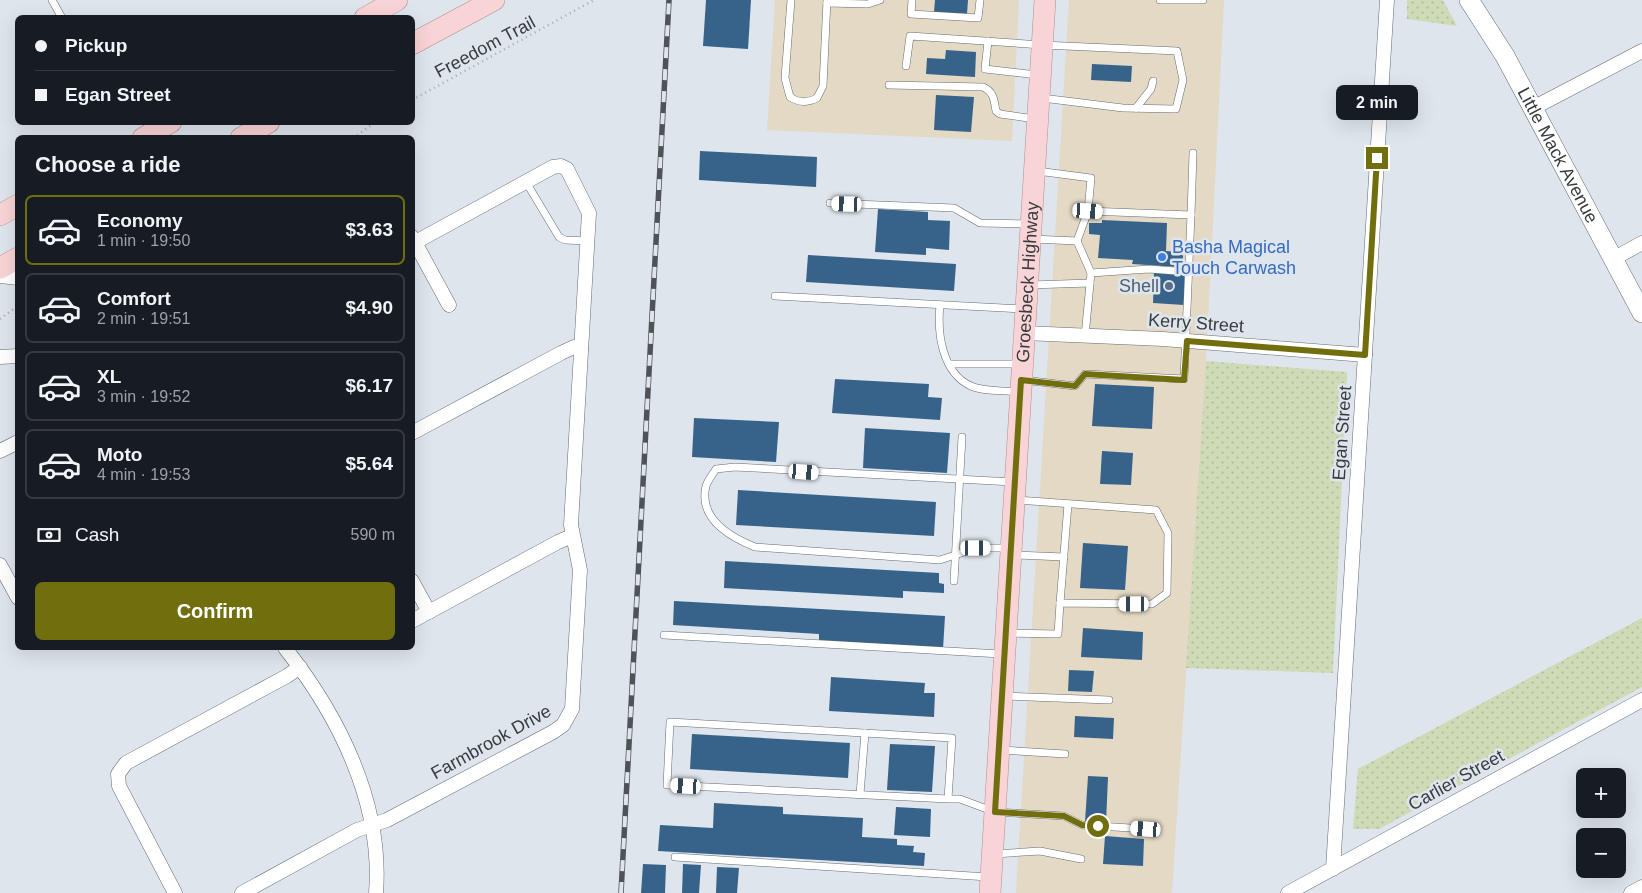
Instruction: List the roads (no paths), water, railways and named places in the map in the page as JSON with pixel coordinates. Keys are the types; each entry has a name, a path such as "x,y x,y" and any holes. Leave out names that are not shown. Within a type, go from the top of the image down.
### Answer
{"main road":[{"path":"370,15 397,0"},
{"path":"415,42 494,0"},
{"name":"Groesbeck Highway","path":"990,885 1045,0"},
{"path":"148,135 166,125"},
{"path":"0,215 15,207"},
{"path":"0,268 15,260"}],"street":[{"name":"Egan Street","path":"1333,869 1386,0"},
{"name":"Little Mack Avenue","path":"1469,0 1505,56 1642,313"},
{"path":"1532,108 1642,52"},
{"name":"Farmbrook Drive","path":"242,893 357,830 387,820 553,732 563,726 569,718 572,709 580,570 572,536 589,213 566,169 561,166 553,167 415,240"},
{"path":"1613,259 1642,243"},
{"name":"Farmbrook Drive","path":"415,245 449,305"},
{"path":"0,276 15,278"},
{"name":"Kerry Street","path":"1024,333 1187,341 1365,355"},
{"path":"415,431 561,353 574,347 581,348"},
{"path":"0,357 15,356"},
{"path":"0,451 15,444"},
{"path":"415,619 572,536"},
{"path":"0,565 15,592"},
{"path":"415,586 429,612"},
{"path":"287,650 300,666 321,699 345,744 357,773 372,825 377,858 376,893"},
{"path":"175,893 119,786 118,774 126,763 287,676 300,666"},
{"name":"Carlier Street","path":"1288,893 1642,700"},
{"path":"1631,893 1642,887"}],"lane":[{"path":"52,0 60,15"},
{"path":"791,0 785,78 790,97 797,102 810,101 817,98 823,86 827,2 868,4 880,0"},
{"path":"912,0 911,14 978,18 980,0"},
{"path":"1160,0 1203,0"},
{"path":"906,66 910,36 1042,45 1177,51 1183,80 1176,109 1136,108 1039,98"},
{"path":"988,41 985,69 1040,75"},
{"path":"1136,108 1151,89 1153,81"},
{"path":"888,85 983,87 989,89 994,96 996,111 1000,114 1037,120"},
{"path":"950,364 1021,379 1075,386 1085,374 1184,380 1193,153"},
{"path":"1034,171 1090,178 1088,211 1077,241 1091,273 1084,336"},
{"path":"526,182 559,237 564,240 588,240"},
{"path":"830,203 954,208 980,223 1077,241"},
{"path":"1088,211 1191,215"},
{"path":"1091,273 1149,269 1189,272"},
{"path":"1027,285 1090,283"},
{"path":"775,296 1025,310"},
{"path":"940,305 938,321 942,347 958,378 973,387 1021,379"},
{"path":"954,581 962,437"},
{"path":"1060,603 1152,604 1166,593 1168,533 1156,510 1068,504 960,479 734,467 716,469 706,485 705,503 713,521 732,538 755,546 940,560 976,548 1064,557"},
{"path":"1006,633 1058,634 1068,504"},
{"path":"664,635 1004,655"},
{"path":"1002,696 1109,700"},
{"path":"948,799 952,738 670,722 667,784 948,799 960,799 995,812 1064,816 1082,825 1146,829"},
{"path":"860,794 865,733"},
{"path":"999,750 1065,754"},
{"path":"992,854 1040,851 1081,858"},
{"path":"675,857 990,885"}],"railway":[{"path":"621,893 669,0"}],"place":[{"name":"Basha Magical Touch Carwash","path":"1162,257"},
{"name":"Shell","path":"1169,286"}]}
